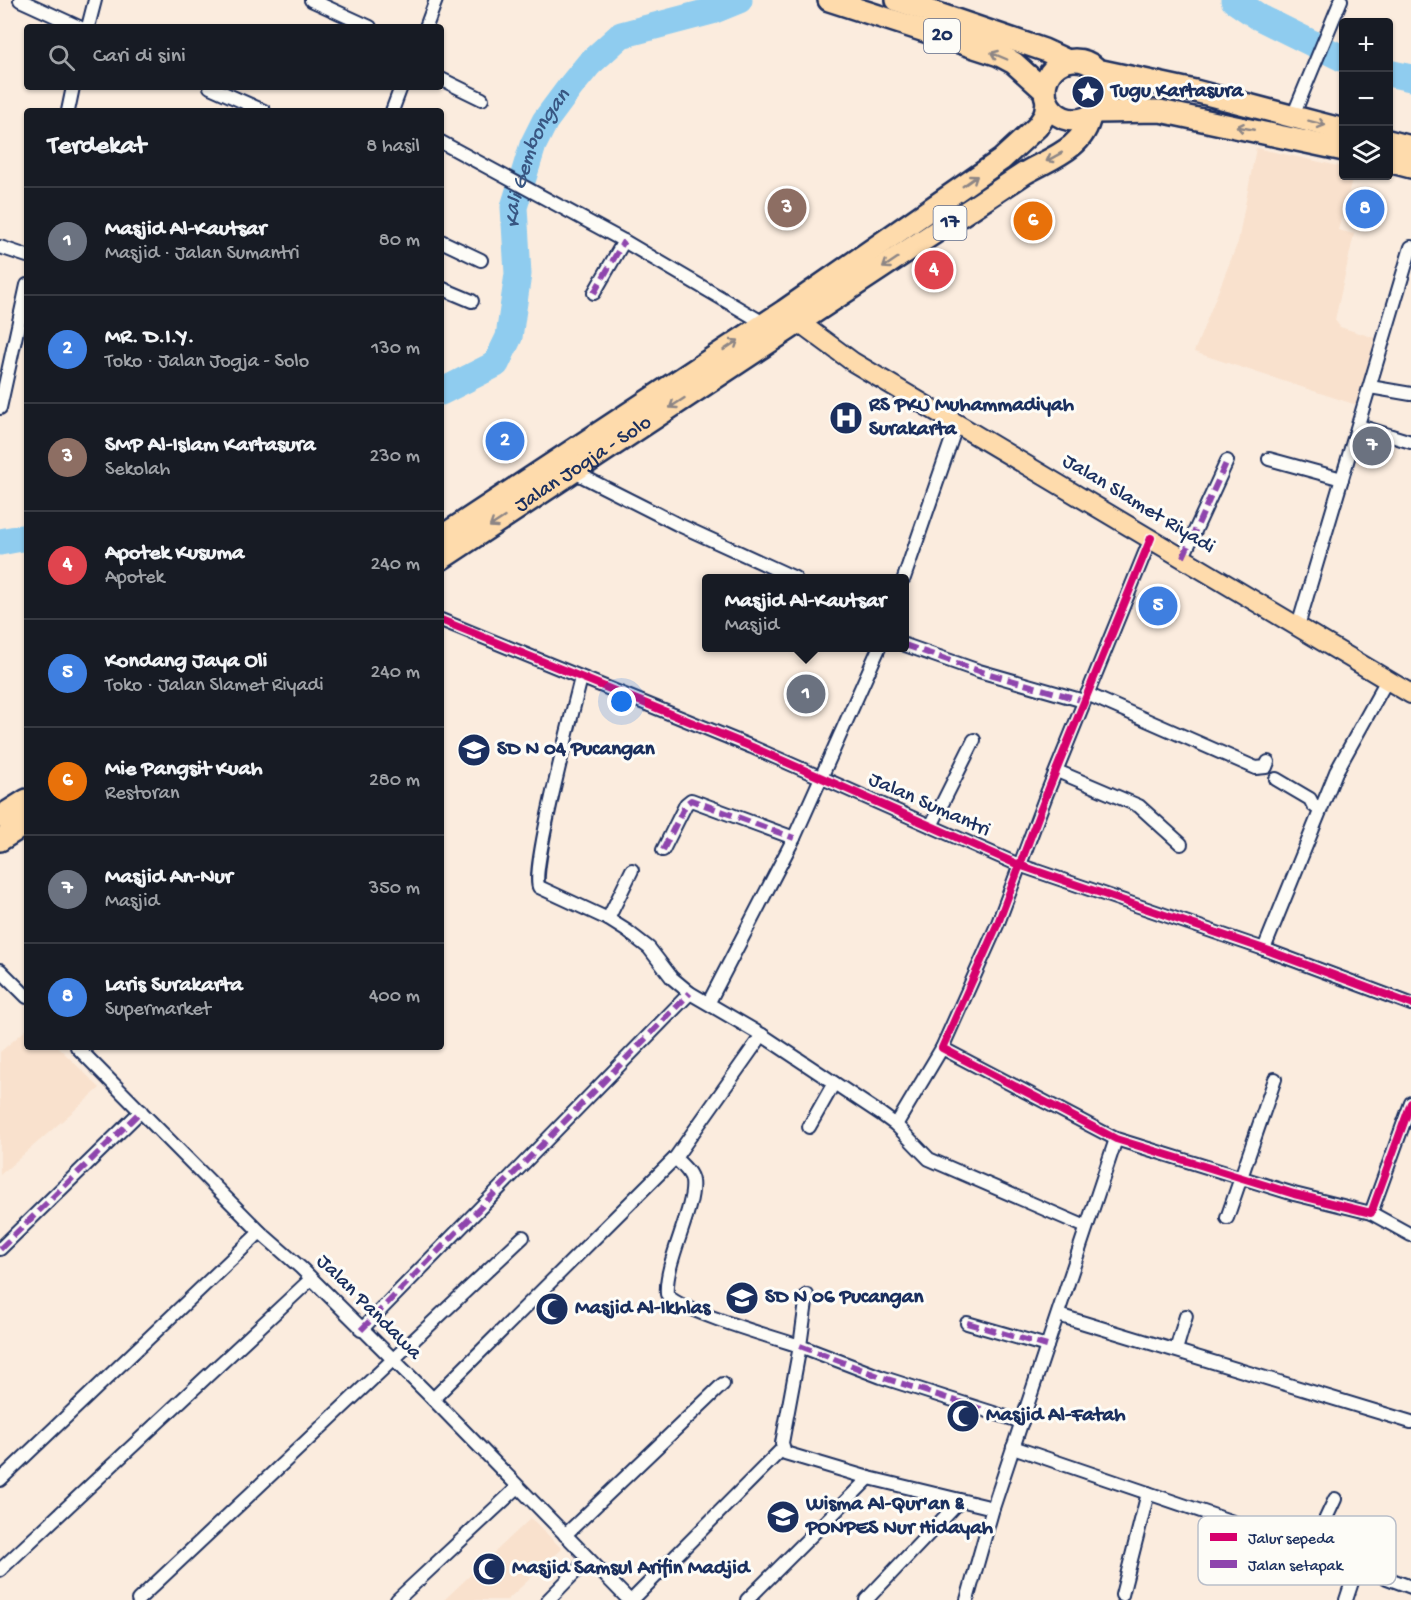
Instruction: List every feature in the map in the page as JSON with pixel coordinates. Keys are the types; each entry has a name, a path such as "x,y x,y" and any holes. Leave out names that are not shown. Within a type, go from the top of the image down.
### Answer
{"highway":[{"name":"20","path":"829,0 1006,58 1026,72 1046,97"},
{"name":"20","path":"897,0 1044,50 1068,61"},
{"name":"17","path":"772,330 1001,160 1036,127 1045,115 1047,80 1053,70 1068,61"},
{"path":"1068,61 1084,62 1097,70 1195,91 1339,129"},
{"name":"17","path":"791,317 1025,173 1072,147 1086,132 1093,114 1103,101 1105,88 1097,70"},
{"path":"1046,97 1058,115 1066,119 1083,119 1093,114 1168,112 1339,149"},
{"path":"1393,142 1411,147"},
{"path":"1393,162 1411,167"},
{"name":"Jalan Jogja - Solo","path":"444,535 698,367 772,330"},
{"name":"Jalan Jogja - Solo","path":"444,558 726,371 772,330"},
{"path":"0,817 24,802"},
{"path":"0,840 24,825"}],"main road":[{"name":"Jalan Slamet Riyadi","path":"791,317 853,362 1411,694"}],"street":[{"path":"20,0 72,24"},
{"path":"89,24 95,0"},
{"path":"311,0 363,24"},
{"path":"427,24 436,0"},
{"path":"1293,116 1341,0"},
{"path":"444,80 482,99"},
{"path":"69,108 73,90"},
{"path":"217,90 257,108"},
{"path":"393,108 400,90"},
{"path":"444,144 530,188 624,241 772,330"},
{"path":"594,293 624,241"},
{"path":"444,242 468,251 481,260"},
{"path":"0,247 24,255"},
{"path":"1298,626 1411,247"},
{"path":"444,289 472,301"},
{"path":"0,408 4,375 24,297"},
{"path":"1370,387 1411,394"},
{"path":"906,574 957,424"},
{"path":"1359,426 1411,442"},
{"path":"1269,459 1342,479"},
{"path":"1183,557 1227,462"},
{"path":"574,472 677,524 784,574"},
{"path":"896,1125 942,1048 998,923 1019,865 1151,538"},
{"name":"Jalan Sumantri","path":"444,621 822,779 1019,865 1264,949 1411,1004"},
{"path":"909,646 979,671 1086,698 1256,768 1266,767 1268,762"},
{"path":"709,1002 794,838 877,652"},
{"path":"581,678 537,882 544,890 608,919 644,943 672,978 690,993 762,1035 896,1125 930,1159 1086,1227"},
{"path":"1264,949 1336,772 1387,680"},
{"path":"931,826 974,740"},
{"path":"1057,771 1139,806 1181,844"},
{"path":"1276,779 1310,799 1313,805 1320,810"},
{"path":"663,850 686,804 691,800 794,838"},
{"path":"608,919 632,870"},
{"path":"0,969 24,994"},
{"path":"361,1330 690,993"},
{"path":"433,1399 675,1158 762,1035"},
{"path":"942,1048 1116,1139 1239,1177 1371,1213 1411,1235"},
{"name":"Jalan Pandawa","path":"80,1050 260,1232 301,1268 310,1280 433,1399 565,1536 631,1600"},
{"path":"1227,1218 1239,1177 1275,1079"},
{"path":"809,1127 834,1083"},
{"path":"1371,1213 1411,1103"},
{"path":"0,1249 141,1111"},
{"path":"967,1600 993,1508 1116,1139"},
{"path":"675,1158 690,1176 692,1189 667,1288 668,1297 697,1311 800,1346 881,1377 1022,1422"},
{"path":"0,1480 260,1232"},
{"path":"138,1600 523,1238"},
{"path":"0,1570 310,1280"},
{"path":"631,1600 782,1449 807,1295"},
{"path":"1058,1315 1411,1422"},
{"path":"1176,1350 1186,1316"},
{"path":"967,1323 1047,1346"},
{"path":"565,1536 723,1384"},
{"path":"1013,1447 1214,1516"},
{"path":"782,1449 791,1457 993,1508"},
{"path":"747,1600 869,1478"},
{"path":"397,1600 518,1487"},
{"path":"1122,1595 1148,1493"},
{"path":"1327,1516 1335,1499"},
{"path":"866,1600 960,1501"},
{"path":"548,1600 588,1559"},
{"path":"1396,1581 1411,1587"},
{"path":"1346,1600 1351,1585"}],"shaded area":[{"path":"1256,148 1339,166 1339,180 1352,180 1338,230 1354,234 1335,320 1340,327 1385,341 1366,408 1194,352 1238,242"},
{"path":"24,1032 24,1050 61,1050 100,1088 0,1175 0,1052"},
{"path":"531,1518 562,1549 507,1600 444,1600"}],"waterway":[{"name":"Kali Gembongan","path":"444,390 496,364 509,337 518,274 514,207 533,145 545,121 571,86 589,64 621,35 712,11 739,0"},
{"name":"Kali Gembongan","path":"1234,0 1259,17 1339,57"},
{"name":"Kali Gembongan","path":"1393,74 1411,78"},
{"name":"Kali Gembongan","path":"0,542 24,538"}],"marked path":[{"path":"594,293 624,241"},
{"path":"1183,557 1227,461"},
{"path":"909,646 979,671 1084,701"},
{"path":"663,850 686,804 691,800 794,838"},
{"path":"361,1330 690,993"},
{"path":"0,1249 141,1111"},
{"path":"967,1323 1047,1346"},
{"path":"800,1346 881,1377 1022,1422"}],"cycle path":[{"path":"1151,538 1047,793 998,923 942,1048 1116,1139 1294,1194 1371,1213 1411,1103"},
{"path":"444,621 752,747 1019,865 1264,949 1411,1004"}],"place":[{"name":"Tugu Kartasura","path":"1088,92"},
{"name":"SMP Al-Islam Kartasura","path":"787,208"},
{"name":"Laris Surakarta","path":"1365,209"},
{"name":"Mie Pangsit Kuah","path":"1033,221"},
{"name":"Apotek Kusuma","path":"934,270"},
{"name":"RS PKU Muhammadiyah Surakarta","path":"846,418"},
{"name":"MR. D.I.Y.","path":"505,441"},
{"name":"Masjid An-Nur","path":"1372,446"},
{"name":"Kondang Jaya Oli","path":"1158,606"},
{"name":"Masjid Al-Kautsar","path":"806,694"},
{"name":"SD N 04 Pucangan","path":"474,750"},
{"name":"SD N 06 Pucangan","path":"742,1298"},
{"name":"Masjid Al-Ikhlas","path":"552,1309"},
{"name":"Masjid Al-Fatah","path":"963,1416"},
{"name":"Wisma Al-Qur'an & PONPES Nur Hidayah","path":"783,1517"},
{"name":"Masjid Samsul Arifin Madjid","path":"489,1569"}]}
